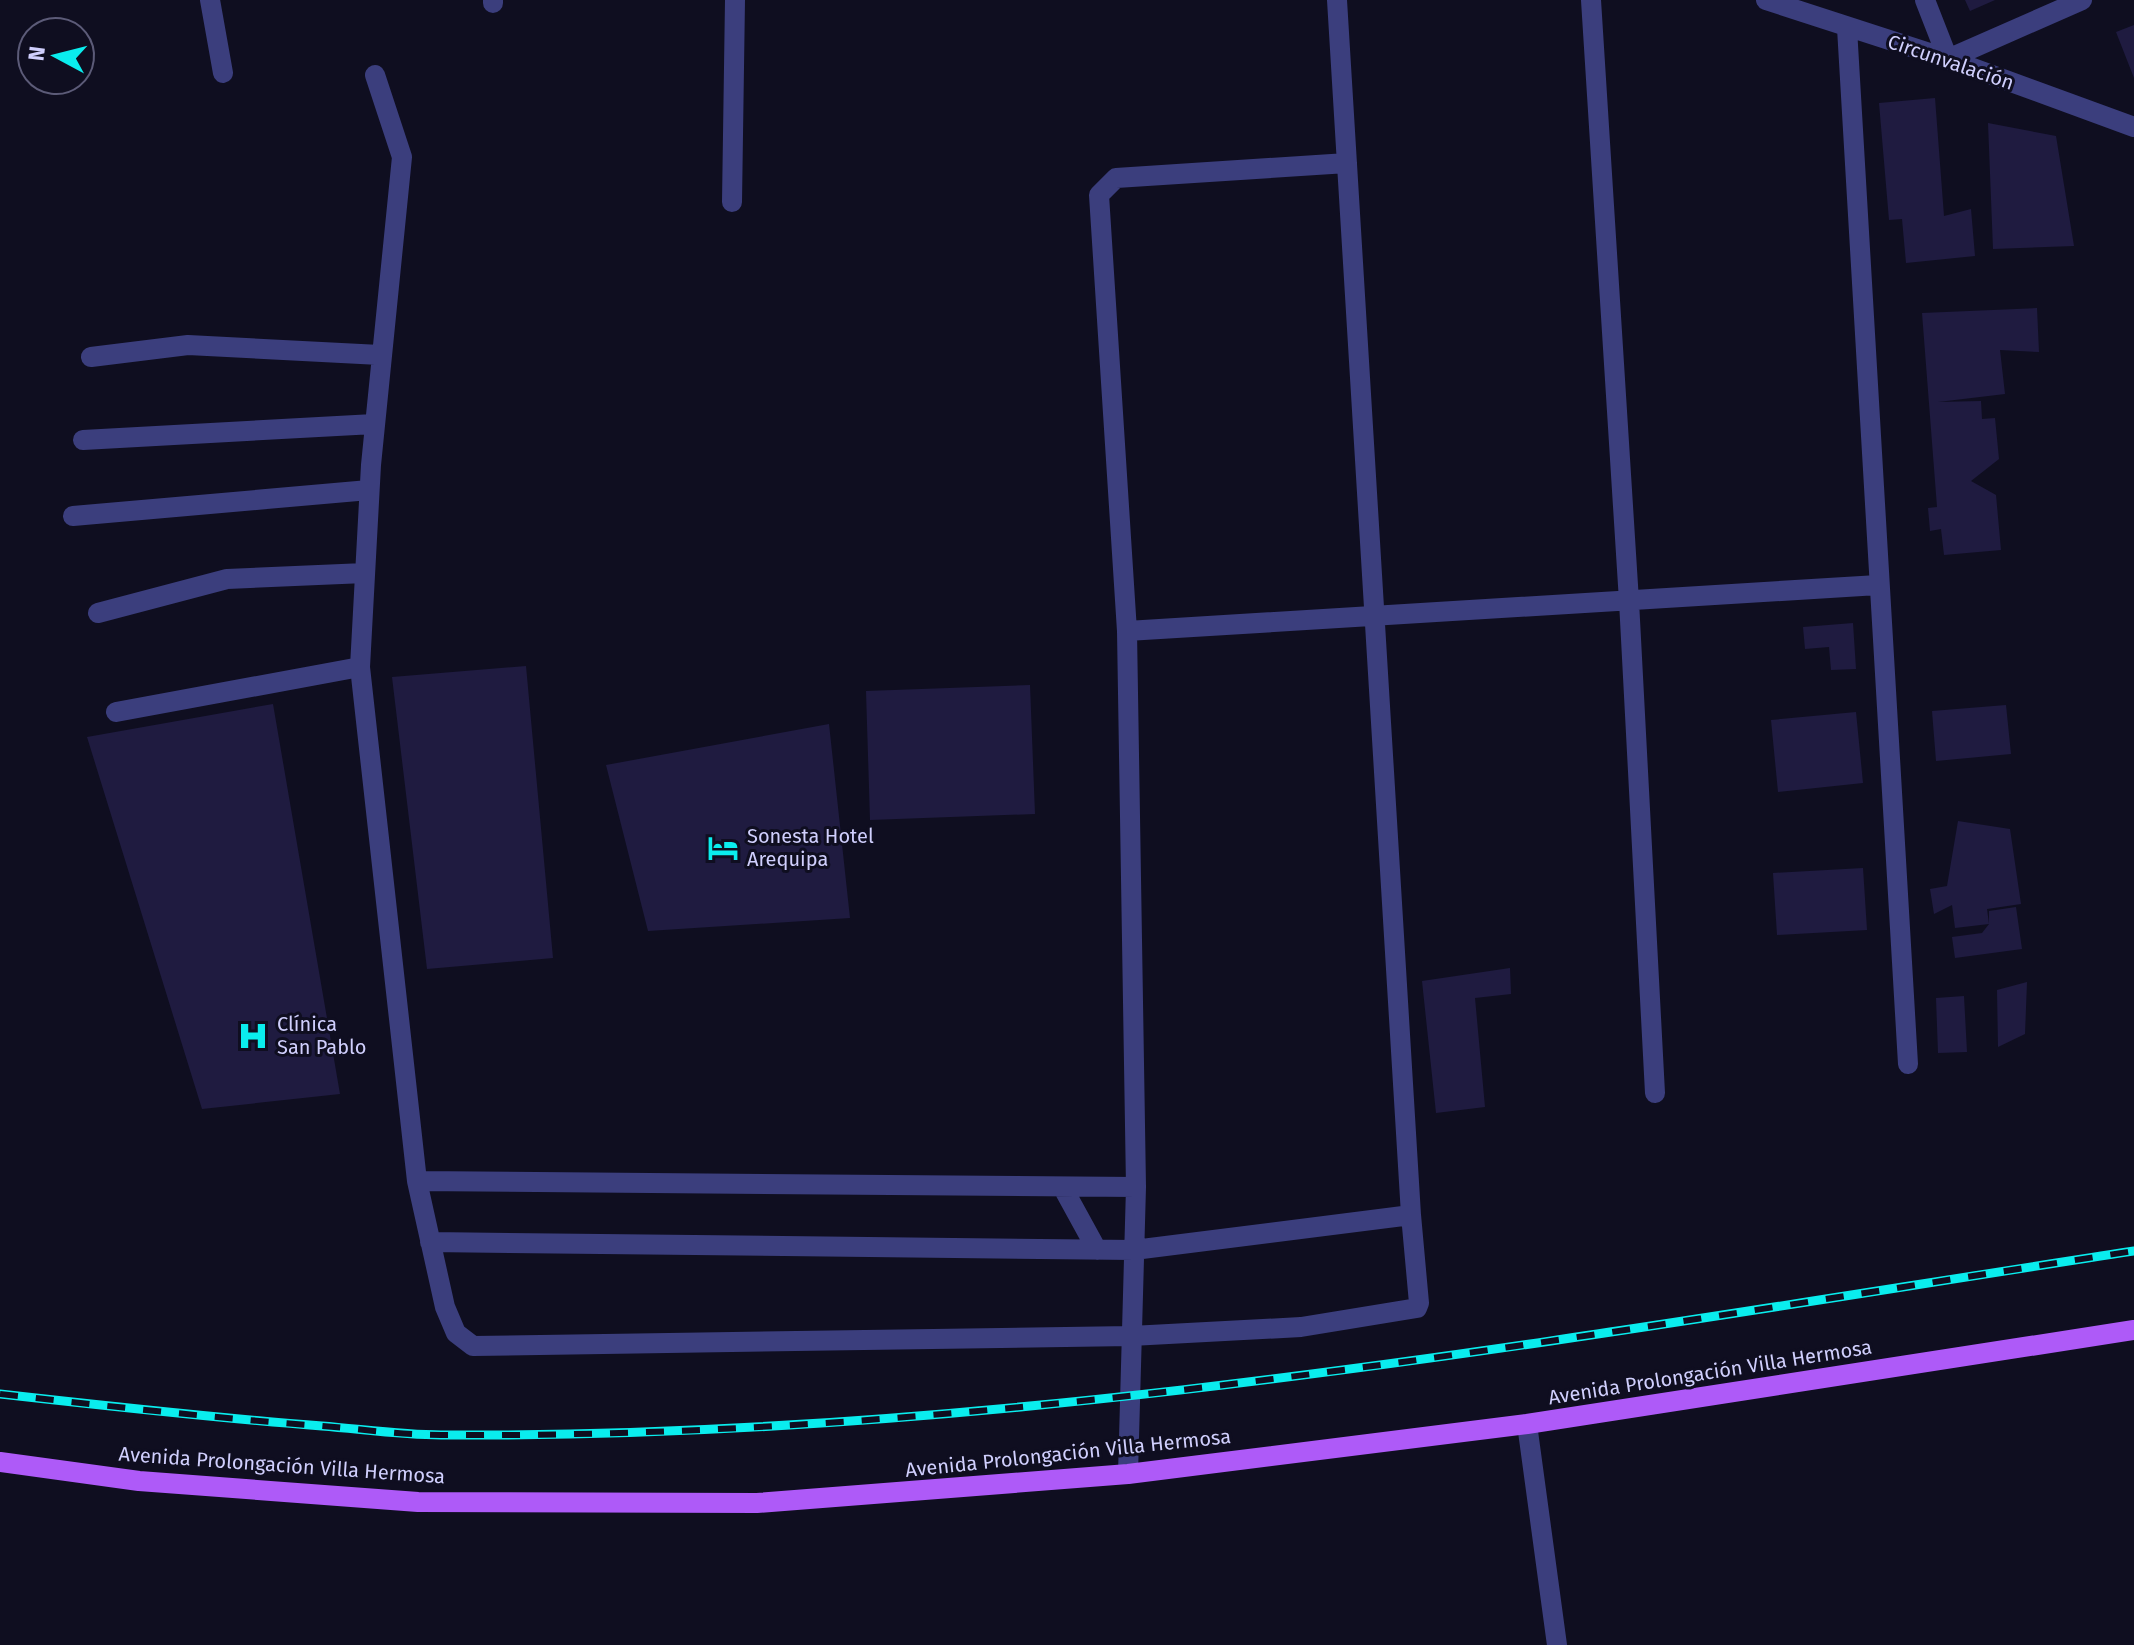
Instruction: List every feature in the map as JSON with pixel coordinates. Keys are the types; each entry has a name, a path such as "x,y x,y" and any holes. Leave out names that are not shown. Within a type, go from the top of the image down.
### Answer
{"main road":[{"name":"Avenida Prolongación Villa Hermosa","path":"0,1462 139,1481 433,1502 757,1503 1128,1474 1527,1424 2134,1330"}],"street":[{"path":"210,0 223,73"},
{"path":"732,202 735,0"},
{"path":"375,75 402,157 374,424 360,667 417,1181 445,1307 456,1333 473,1346 1131,1336 1301,1327 1417,1308 1337,0"},
{"path":"1591,0 1629,601 1655,1093"},
{"name":"Circunvalación","path":"1766,0 1948,59 2134,127"},
{"path":"1925,0 1948,59 2082,0"},
{"path":"1847,28 1908,1064"},
{"path":"1128,1474 1136,1187 1127,631 1099,195 1116,178 1347,163"},
{"path":"91,357 188,345 380,355"},
{"path":"83,440 374,424"},
{"path":"73,516 369,490"},
{"path":"98,613 227,579 365,573"},
{"path":"1127,631 1878,585"},
{"path":"116,712 360,667"},
{"path":"417,1181 1136,1187"},
{"path":"1063,1188 1097,1250"},
{"path":"430,1242 1134,1250 1411,1215"},
{"path":"1527,1424 1557,1645"}],"building":[{"path":"1965,0 1995,0 1970,11"},
{"path":"2134,25 2134,78 2116,32"},
{"path":"1935,98 1944,216 1971,209 1975,256 1906,263 1902,219 1889,220 1879,103"},
{"path":"1988,123 2056,136 2074,246 1993,249"},
{"path":"2037,308 2039,352 2000,350 2005,394 1938,402 1981,401 1982,419 1995,418 1999,459 1971,481 1996,495 2001,550 1944,555 1941,529 1930,531 1928,508 1937,507 1922,313"},
{"path":"1853,623 1856,669 1831,670 1829,647 1805,649 1803,627"},
{"path":"526,666 553,958 427,969 392,677"},
{"path":"1030,685 1035,814 870,820 866,691"},
{"path":"273,704 340,1094 202,1109 87,737"},
{"path":"2006,705 2011,754 1936,761 1932,711"},
{"path":"1856,712 1863,783 1778,792 1771,720"},
{"path":"829,724 850,918 648,931 606,765"},
{"path":"1958,821 2010,829 2021,904 1987,909 1989,924 1955,928 1952,905 1934,914 1930,889 1947,886"},
{"path":"1863,868 1867,930 1777,935 1773,873"},
{"path":"2016,907 2022,949 1955,958 1952,937 1982,933 1989,924 1989,911"},
{"path":"1510,968 1511,994 1475,998 1485,1107 1436,1113 1422,981"},
{"path":"2027,982 2025,1034 1998,1047 1997,990"},
{"path":"1964,996 1967,1052 1938,1053 1936,998"}],"railway":[{"path":"0,1394 201,1416 426,1435 654,1432 867,1420 1079,1401 1290,1377 1713,1317 2134,1251"}],"place":[{"name":"Sonesta Hotel Arequipa","path":"723,848"},
{"name":"Clínica San Pablo","path":"253,1036"}]}
